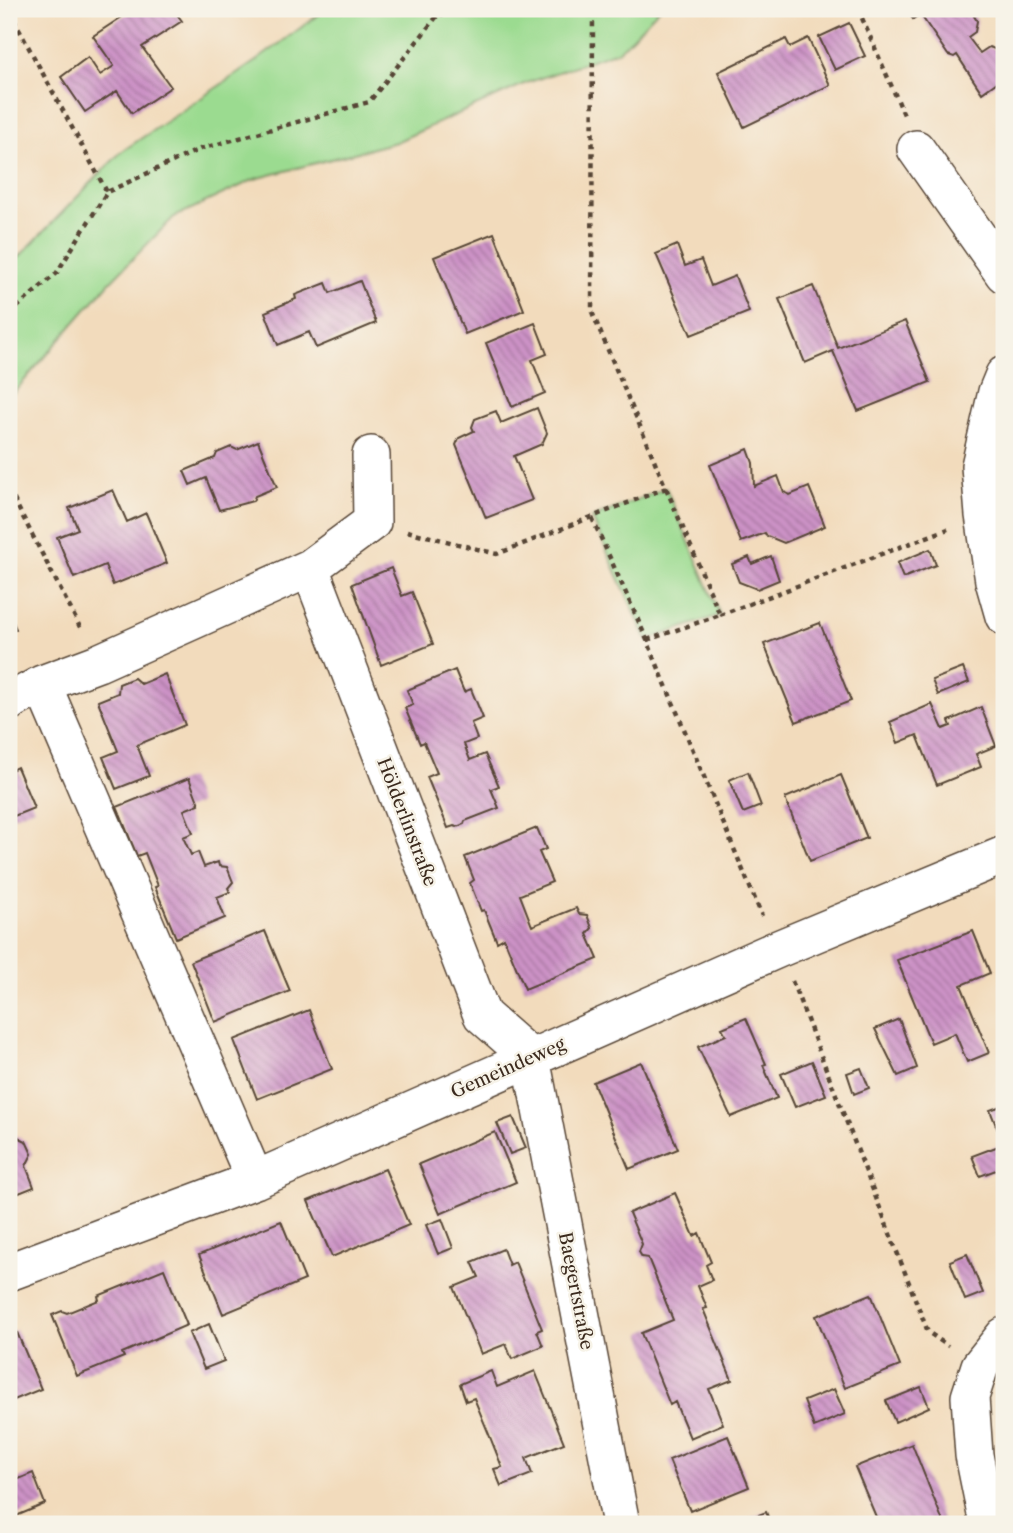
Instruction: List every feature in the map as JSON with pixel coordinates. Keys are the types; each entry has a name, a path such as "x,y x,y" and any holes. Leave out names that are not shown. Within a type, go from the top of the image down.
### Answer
{"street":[{"path":"916,149 1004,274"},
{"path":"1004,376 997,392 980,466 994,580 1004,616"},
{"path":"9,702 42,684 98,663 310,568 372,522 371,456"},
{"name":"Hölderlinstraße","path":"310,568 482,1015 531,1058"},
{"path":"42,684 255,1180"},
{"name":"Gemeindeweg","path":"9,1272 255,1180 778,949 1004,855"},
{"name":"Baegertstraße","path":"531,1058 621,1524"},
{"path":"988,1524 974,1455 970,1397 980,1366 1004,1336"}],"path":[{"path":"435,9 438,15"},
{"path":"9,314 57,274 107,192 200,149 369,102 438,15 470,9"},
{"path":"593,9 592,312 720,615"},
{"path":"858,9 898,99 916,149"},
{"path":"9,11 107,192"},
{"path":"372,522 497,554 666,488"},
{"path":"9,490 98,663"},
{"path":"647,640 984,515"},
{"path":"592,518 647,640 767,930 778,949 928,1332 980,1366"}],"green space":[{"path":"326,9 659,9 620,50 524,84 396,142 255,179 174,217 110,282 9,398 9,264 19,257 121,152 256,61"},
{"path":"666,488 720,615 647,640 592,518"}],"building":[{"path":"134,9 173,9 182,21 142,47 171,87 132,113 117,91 85,112 61,77 88,57 100,75 114,66 93,36"},
{"path":"906,9 986,9 974,16 977,21 975,32 968,37 980,53 989,47 995,49 1004,62 1004,77 982,93 957,55 948,55 920,14 913,19"},
{"path":"849,23 865,56 835,70 819,37"},
{"path":"808,38 830,85 744,127 718,72 786,39 790,47"},
{"path":"494,233 524,310 465,334 434,257"},
{"path":"677,245 685,266 701,260 711,286 735,276 749,312 691,335 656,254"},
{"path":"360,281 376,323 316,348 309,332 278,345 265,312 296,299 295,295 326,283 330,293"},
{"path":"813,286 838,348 905,321 930,382 858,411 833,351 805,363 779,299"},
{"path":"535,323 547,354 532,360 545,393 512,407 486,343"},
{"path":"537,408 547,433 542,444 514,456 532,500 486,518 456,445 459,438 474,431 472,427 475,419 496,411 501,423"},
{"path":"258,441 277,487 255,496 253,501 219,510 206,478 190,485 184,471 215,458 217,453 231,447 237,450"},
{"path":"748,449 753,463 754,486 778,476 784,492 790,495 809,487 825,526 784,543 765,533 741,542 710,465"},
{"path":"113,490 127,522 146,513 167,563 113,585 105,565 74,578 57,537 78,529 69,508"},
{"path":"930,549 936,565 903,578 897,563"},
{"path":"771,556 779,580 757,589 739,582 732,564 749,557 752,564"},
{"path":"391,568 402,596 412,592 433,644 381,665 352,584"},
{"path":"9,613 16,629 9,632"},
{"path":"820,623 851,701 796,722 764,644"},
{"path":"963,668 969,682 938,695 932,680"},
{"path":"455,670 464,692 471,689 483,718 471,723 477,739 464,744 470,760 485,754 499,786 491,789 499,808 465,821 457,827 448,828 427,777 437,773 424,742 420,744 405,708 413,705 407,690"},
{"path":"165,674 185,725 137,745 149,776 116,789 103,757 118,751 98,701 118,693 119,684 134,678 141,684"},
{"path":"932,704 943,729 951,726 949,721 981,707 996,746 976,754 981,767 937,785 917,735 898,743 890,722"},
{"path":"17,767 34,808 9,818 9,771"},
{"path":"748,772 761,806 743,813 729,780"},
{"path":"841,775 867,838 810,861 785,798"},
{"path":"189,778 199,804 184,810 193,833 183,837 191,855 198,852 204,867 218,862 219,866 227,867 233,882 228,888 230,892 217,897 225,918 176,938 155,887 158,886 145,853 137,856 117,807"},
{"path":"537,828 546,849 539,852 552,882 520,895 532,926 576,908 579,914 587,915 592,928 587,934 598,959 525,989 504,938 497,942 484,910 481,911 470,883 474,880 465,857"},
{"path":"265,931 290,991 215,1022 191,961"},
{"path":"973,931 990,973 961,985 989,1053 967,1062 955,1033 931,1043 897,960"},
{"path":"309,1010 332,1069 257,1099 234,1040"},
{"path":"746,1018 777,1098 731,1117 698,1047 726,1035 722,1028"},
{"path":"899,1019 917,1068 898,1076 875,1029"},
{"path":"812,1061 826,1095 795,1107 781,1074"},
{"path":"641,1062 678,1149 629,1169 593,1082"},
{"path":"861,1068 869,1088 854,1094 847,1073"},
{"path":"1004,1105 1004,1131 999,1133 990,1110"},
{"path":"513,1117 526,1148 510,1154 497,1123"},
{"path":"495,1132 516,1182 440,1214 419,1164"},
{"path":"14,1135 26,1141 32,1154 26,1166 34,1187 9,1197 9,1138"},
{"path":"1004,1144 1004,1167 980,1176 972,1156"},
{"path":"385,1169 409,1225 332,1257 308,1201"},
{"path":"675,1193 694,1236 699,1233 711,1262 706,1265 712,1280 698,1286 707,1308 703,1309 732,1380 709,1389 723,1424 690,1438 675,1402 670,1405 641,1333 673,1320 648,1258 642,1257 639,1252 642,1244 629,1213"},
{"path":"442,1219 453,1248 438,1254 426,1225"},
{"path":"281,1221 305,1280 223,1314 199,1255"},
{"path":"503,1249 509,1265 515,1262 542,1329 537,1331 543,1346 512,1359 506,1344 481,1354 454,1287 479,1277 472,1262"},
{"path":"967,1254 983,1293 965,1300 950,1261"},
{"path":"164,1269 187,1325 122,1353 124,1357 77,1376 52,1315 62,1311 67,1313 99,1300 98,1296"},
{"path":"871,1294 900,1366 845,1388 816,1316"},
{"path":"209,1324 224,1361 204,1369 189,1333"},
{"path":"16,1330 41,1389 9,1402 9,1333"},
{"path":"491,1371 497,1387 535,1371 564,1443 526,1458 532,1474 501,1486 494,1469 502,1467 488,1432 474,1398 466,1401 460,1384"},
{"path":"921,1387 929,1407 895,1422 886,1401"},
{"path":"834,1389 845,1414 814,1427 804,1401"},
{"path":"728,1436 749,1487 690,1511 669,1460"},
{"path":"912,1444 944,1524 879,1524 855,1467"},
{"path":"33,1473 45,1504 9,1519 9,1483"},
{"path":"766,1512 771,1524 736,1524"}]}
